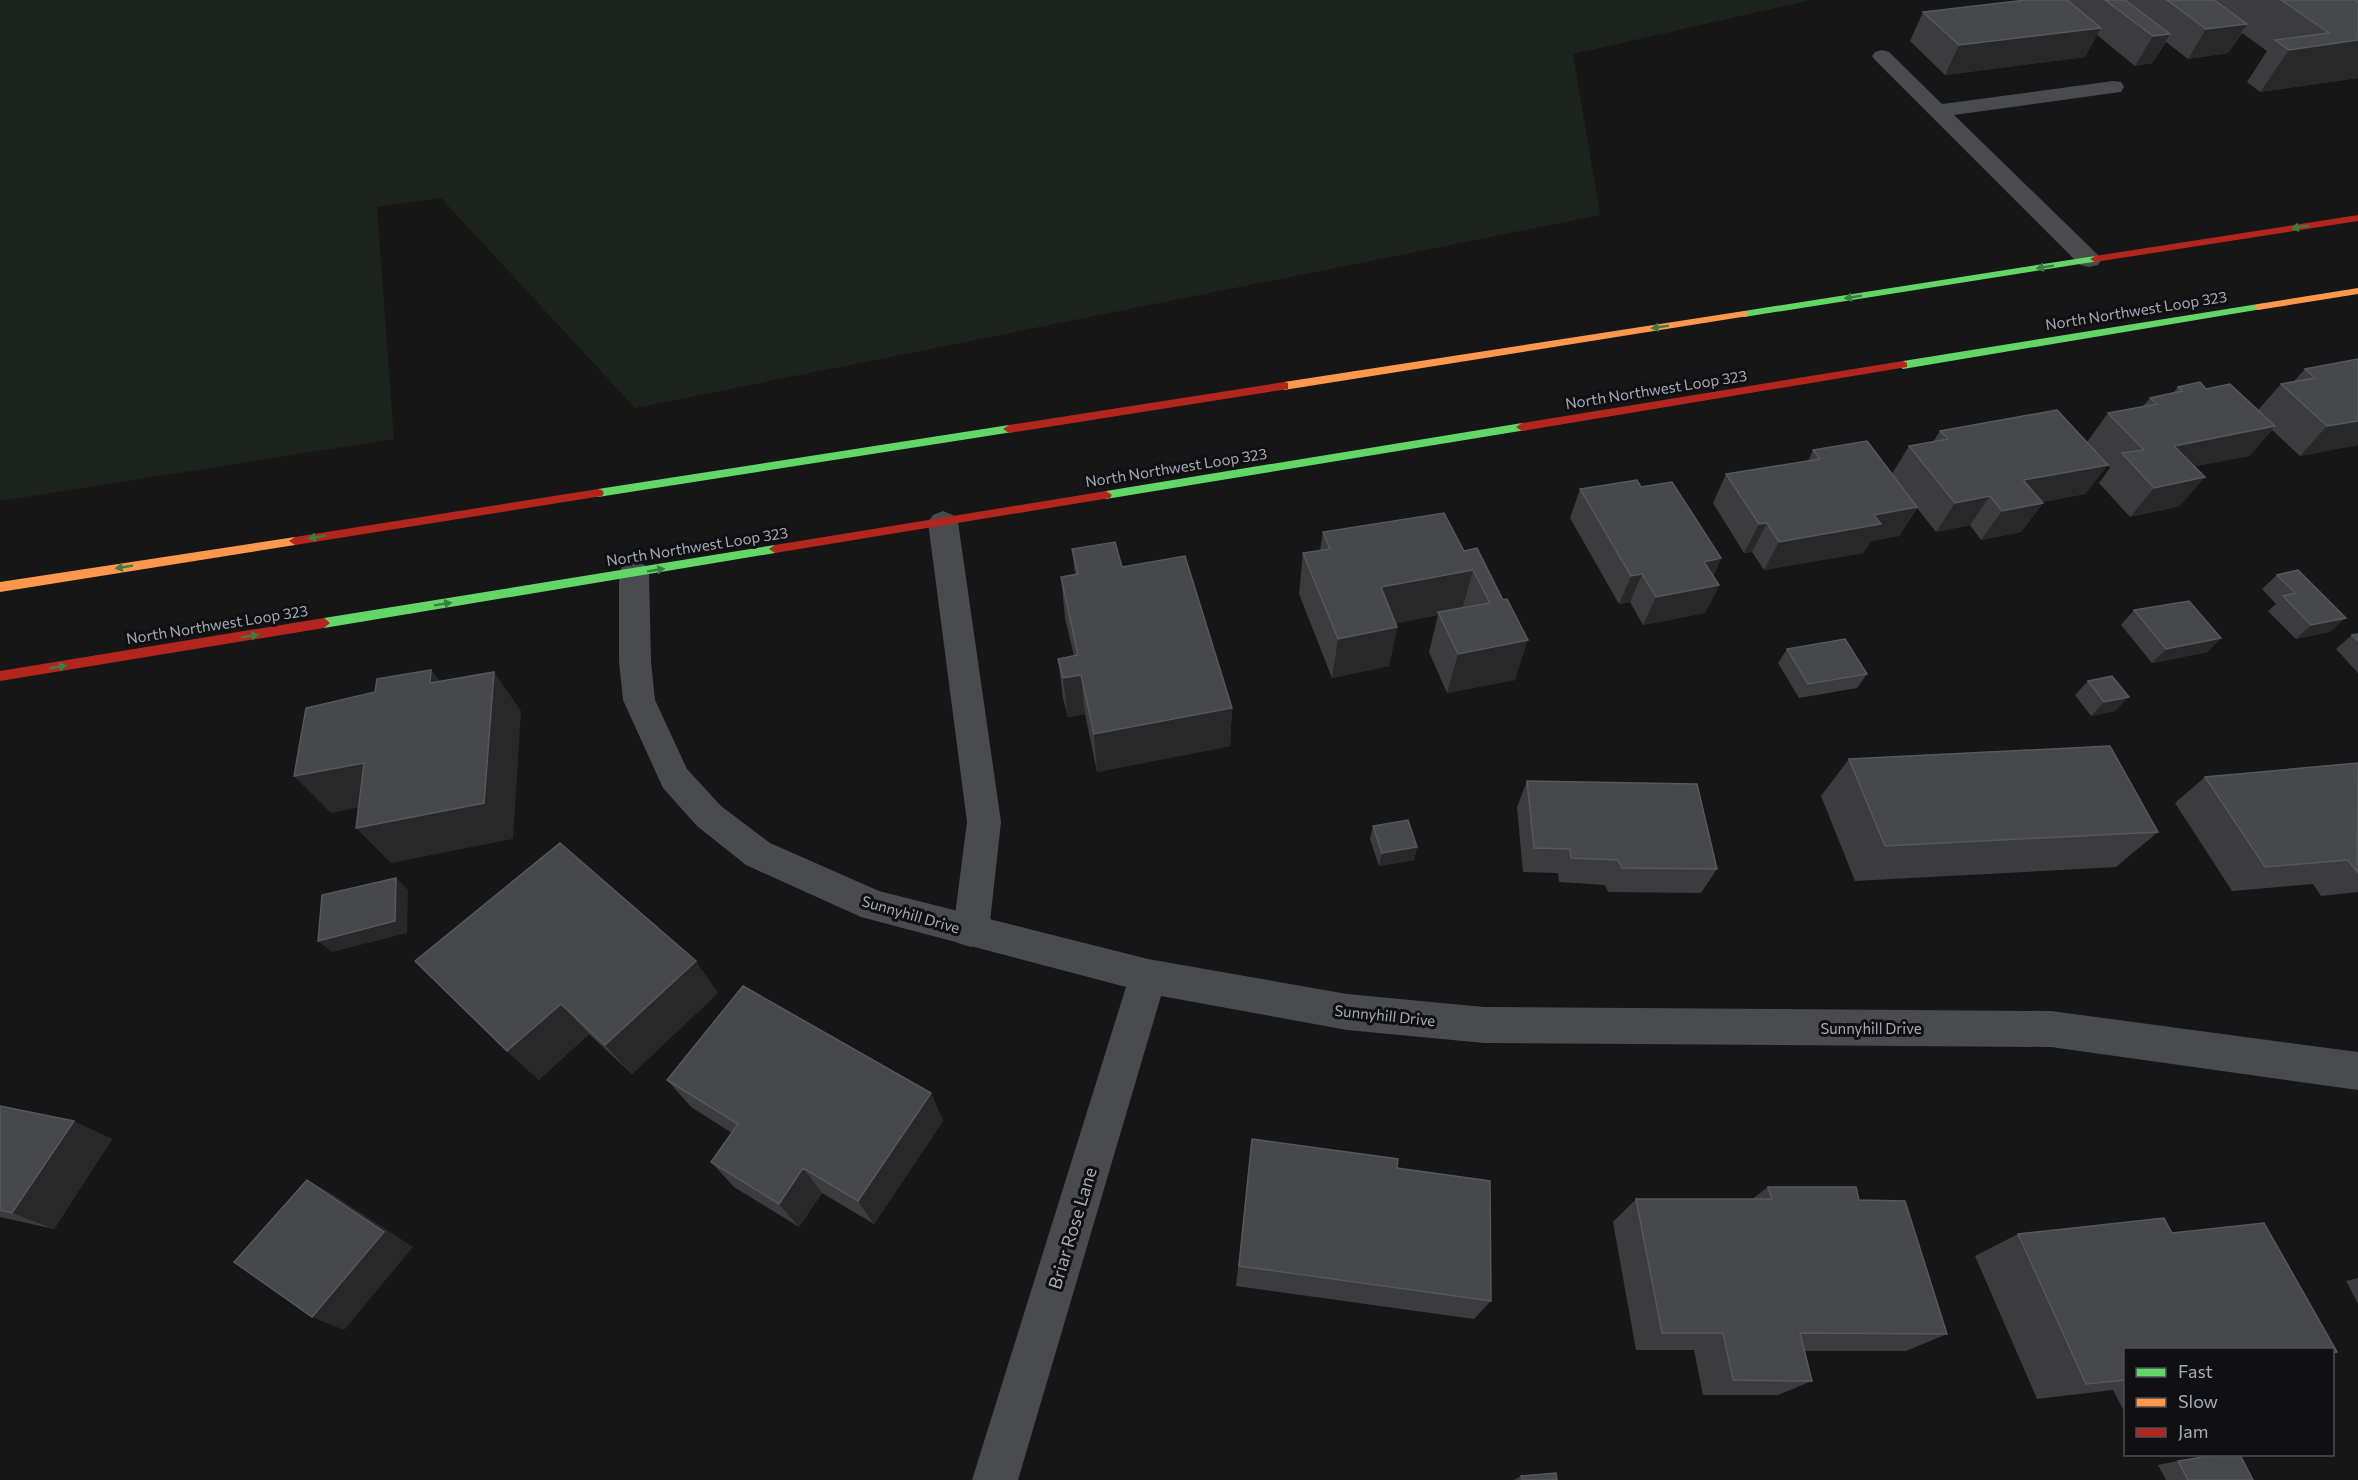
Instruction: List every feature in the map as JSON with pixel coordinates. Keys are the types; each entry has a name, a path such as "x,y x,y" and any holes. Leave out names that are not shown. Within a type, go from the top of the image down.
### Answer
{"highway":[{"path":"0,587 2358,218"},
{"name":"North Northwest Loop 323","path":"0,676 2358,291"}],"street":[{"path":"1882,56 2089,260"},
{"path":"1937,111 2113,87"},
{"path":"943,522 984,822 971,931"},
{"name":"Sunnyhill Drive","path":"634,573 635,662 639,700 675,778 709,816 758,854 874,906 1148,976 1347,1012 1484,1025 2051,1029 2358,1071"},
{"name":"Briar Rose Lane","path":"995,1480 1148,976"}],"shaded area":[{"path":"0,0 1811,0 1573,54 1600,215 635,408 441,198 377,207 394,439 0,501"}],"building":[{"path":"2026,0 2067,0 2101,28 1959,45 1923,12"},
{"path":"2105,0 2125,0 2170,34 2153,36"},
{"path":"2167,0 2214,0 2247,24 2206,29"},
{"path":"2281,0 2355,0 2358,2 2358,40 2289,50 2275,40 2329,33"},
{"path":"2358,359 2358,421 2327,426 2281,384 2315,378 2305,369"},
{"path":"2200,382 2206,389 2230,384 2275,426 2174,446 2205,477 2154,488 2122,453 2144,450 2108,413 2157,404 2150,398 2182,391 2178,387"},
{"path":"2057,410 2108,465 2023,480 2043,503 2002,511 1990,496 1955,503 1909,446 1948,439 1940,431"},
{"path":"1867,441 1917,507 1874,515 1881,524 1779,542 1767,523 1759,524 1726,474 1820,459 1813,450"},
{"path":"1637,480 1641,487 1672,482 1721,558 1704,562 1719,585 1656,597 1642,574 1631,576 1580,489"},
{"path":"1444,513 1464,551 1477,548 1503,600 1507,599 1528,640 1458,654 1438,612 1490,603 1473,570 1381,587 1397,627 1338,639 1303,553 1330,549 1323,532"},
{"path":"1115,542 1122,567 1185,556 1232,708 1094,734 1081,675 1063,678 1058,659 1078,655 1061,577 1078,574 1072,549"},
{"path":"2298,570 2346,618 2311,625 2283,596 2295,593 2277,575"},
{"path":"2189,601 2221,638 2166,649 2134,610"},
{"path":"1845,639 1867,674 1808,684 1787,649"},
{"path":"431,670 430,683 494,672 484,803 356,828 364,763 294,776 306,708 375,692 377,679"},
{"path":"2112,676 2129,697 2104,702 2088,681"},
{"path":"2110,746 2158,832 1885,846 1849,759"},
{"path":"2358,763 2357,872 2348,860 2265,867 2205,777"},
{"path":"1527,781 1697,784 1717,869 1622,868 1618,860 1571,858 1570,849 1534,848"},
{"path":"1408,820 1417,847 1382,853 1373,826"},
{"path":"560,843 696,961 605,1045 561,1004 507,1051 415,961"},
{"path":"396,878 395,921 318,941 322,895"},
{"path":"743,986 931,1093 858,1201 803,1168 779,1204 711,1162 738,1124 667,1080"},
{"path":"0,1106 74,1121 12,1213 0,1210"},
{"path":"1252,1139 1398,1159 1397,1168 1490,1181 1491,1301 1239,1266"},
{"path":"307,1180 384,1232 312,1317 234,1262"},
{"path":"1768,1187 1856,1187 1859,1200 1905,1201 1947,1334 1800,1333 1812,1381 1794,1381 1733,1380 1723,1333 1662,1333 1636,1199 1772,1199"},
{"path":"2164,1218 2172,1233 2264,1223 2337,1352 2334,1353 2334,1348 2124,1348 2124,1380 2086,1384 2018,1234"},
{"path":"2209,1456 2241,1456 2253,1480 2188,1480 2178,1461"},
{"path":"1556,1473 1557,1480 1522,1480 1521,1476"}],"traffic: fast":[{"path":"1744,314 2095,259"},
{"path":"1903,365 2258,307"},
{"path":"1106,495 1522,427"},
{"path":"598,493 1009,429"},
{"path":"324,623 775,549"}],"traffic: slow":[{"path":"2258,307 2358,291"},
{"path":"1284,386 1744,314"},
{"path":"0,587 295,541"}],"traffic: jam":[{"path":"2095,259 2358,218"},
{"path":"1522,427 1903,365"},
{"path":"1009,429 1284,386"},
{"path":"295,541 598,493"},
{"path":"775,549 1106,495"},
{"path":"0,676 324,623"}]}
